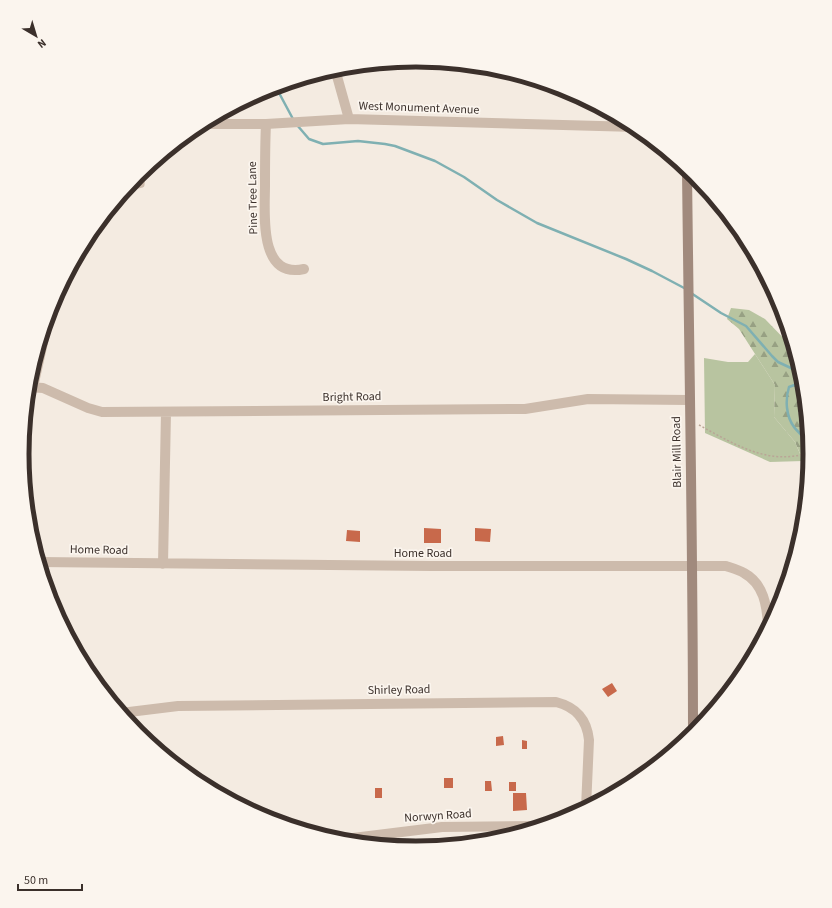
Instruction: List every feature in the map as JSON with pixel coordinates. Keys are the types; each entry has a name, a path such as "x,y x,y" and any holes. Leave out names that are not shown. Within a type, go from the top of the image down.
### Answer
{"main road":[{"name":"Blair Mill Road","path":"687,177 689,400 693,565 693,725"}],"street":[{"path":"337,75 349,119"},
{"name":"West Monument Avenue","path":"215,124 266,124 349,119 622,127"},
{"name":"Pine Tree Lane","path":"266,124 264,223 267,243 275,260 281,266 288,270 297,271 304,269"},
{"name":"Bright Road","path":"35,387 43,388 88,408 102,412 525,409 588,399 689,400"},
{"path":"163,564 166,412"},
{"name":"Home Road","path":"45,562 431,566 726,566 744,572 755,582 764,596 767,617"},
{"name":"Shirley Road","path":"127,711 178,706 556,702 576,711 586,724 589,740 586,801"},
{"name":"Norwyn Road","path":"360,837 442,827 521,826"}],"lane":[{"path":"137,186 142,185 142,180"}],"path":[{"path":"690,420 726,440 763,455 781,457 803,455"}],"green space":[{"path":"731,308 749,310 765,319 785,340 796,379 800,403 801,412 798,412 801,418 803,460 795,442 774,417 775,385 739,329 727,319"},
{"path":"755,354 775,385 774,417 795,442 803,461 770,462 705,433 704,358 728,362 748,362"}],"building":[{"path":"424,528 441,529 441,543 424,543"},
{"path":"475,528 491,529 490,542 475,541"},
{"path":"347,530 360,531 360,542 346,541"},
{"path":"612,683 617,691 608,697 602,689"},
{"path":"503,736 504,745 496,746 496,737"},
{"path":"522,740 527,741 527,749 522,749"},
{"path":"444,778 453,778 453,788 444,788"},
{"path":"485,781 491,781 492,791 485,791"},
{"path":"509,782 516,782 516,791 509,791"},
{"path":"375,788 382,788 382,798 375,798"},
{"path":"513,793 526,793 527,810 513,811"}],"waterway":[{"path":"279,92 293,119"},
{"path":"297,125 309,139 323,144 358,141 385,144 395,146 435,161 464,177 497,200 537,223 626,259 686,289"},
{"path":"691,293 721,313 746,326 778,362 794,370"},
{"path":"797,384 789,387 787,408 791,423 802,437"}]}
